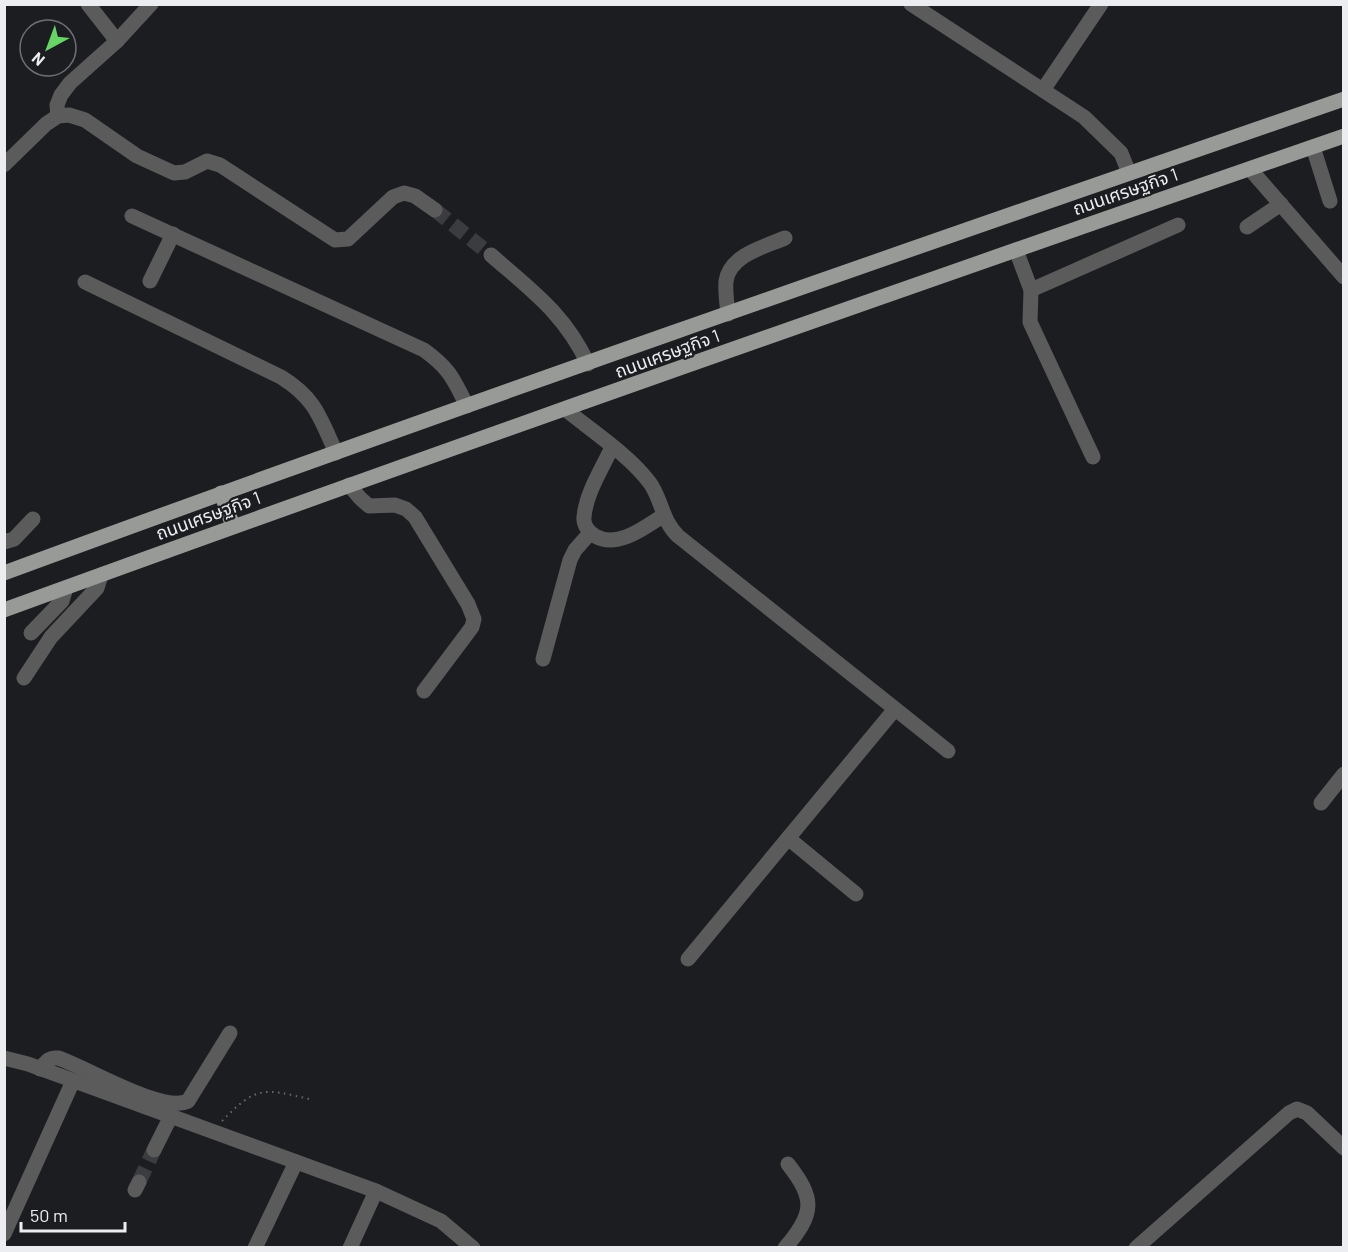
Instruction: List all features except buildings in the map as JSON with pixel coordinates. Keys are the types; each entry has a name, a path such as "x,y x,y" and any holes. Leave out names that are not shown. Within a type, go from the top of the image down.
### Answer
{"main road":[{"name":"ถนนเศรษฐกิจ 1","path":"4,573 221,493 1344,99"},
{"name":"ถนนเศรษฐกิจ 1","path":"4,610 233,526 1016,249 1344,136"},
{"path":"221,493 233,526"}],"street":[{"path":"88,4 117,41"},
{"path":"58,116 57,105 70,82 117,41 151,4"},
{"path":"911,4 1084,117 1113,142 1121,153 1129,173"},
{"path":"1042,90 1097,10 1082,4"},
{"path":"4,165 46,124 58,116 69,115 85,120 136,156 174,173 185,172 207,161 220,165 335,240 348,239 393,197 404,193 415,196 435,210"},
{"path":"1313,147 1330,201"},
{"path":"1250,169 1344,277"},
{"path":"1247,227 1281,204"},
{"path":"132,216 424,350 450,372 467,406"},
{"path":"1031,290 1178,225"},
{"path":"150,281 173,234"},
{"path":"728,314 726,280 732,267 742,256 785,238"},
{"path":"1016,249 1031,290 1030,322 1093,457"},
{"path":"491,255 555,312 576,339 588,364"},
{"path":"85,282 281,377 299,389 320,417 336,453"},
{"path":"565,409 640,471 661,501 669,528 948,751"},
{"path":"612,447 585,509 584,521 590,533 603,540 613,540 633,534 664,515"},
{"path":"349,485 369,506 395,505 406,509 415,518 468,604 474,619 472,627 423,690"},
{"path":"4,542 14,539 33,519"},
{"path":"543,659 570,560 575,550 590,533"},
{"path":"24,678 51,637 97,588 101,575"},
{"path":"30,633 62,601 66,588"},
{"path":"688,959 895,709"},
{"path":"1321,803 1344,774"},
{"path":"788,838 856,894"},
{"path":"40,1069 47,1060 52,1057 58,1058 139,1094 173,1104 181,1104 188,1101 230,1033"},
{"path":"4,1058 376,1191 441,1221 473,1248"},
{"path":"4,1234 73,1081"},
{"path":"1136,1248 1288,1113 1298,1109 1307,1113 1344,1148"},
{"path":"154,1150 171,1116"},
{"path":"255,1248 296,1162"},
{"path":"785,1248 803,1222 808,1196 802,1183 788,1164"},
{"path":"350,1248 376,1191"}],"path":[{"path":"211,1131 240,1103 258,1092 274,1091 309,1099"}],"tunnel":[{"path":"435,210 491,255"},
{"path":"139,1182 154,1150"}]}
